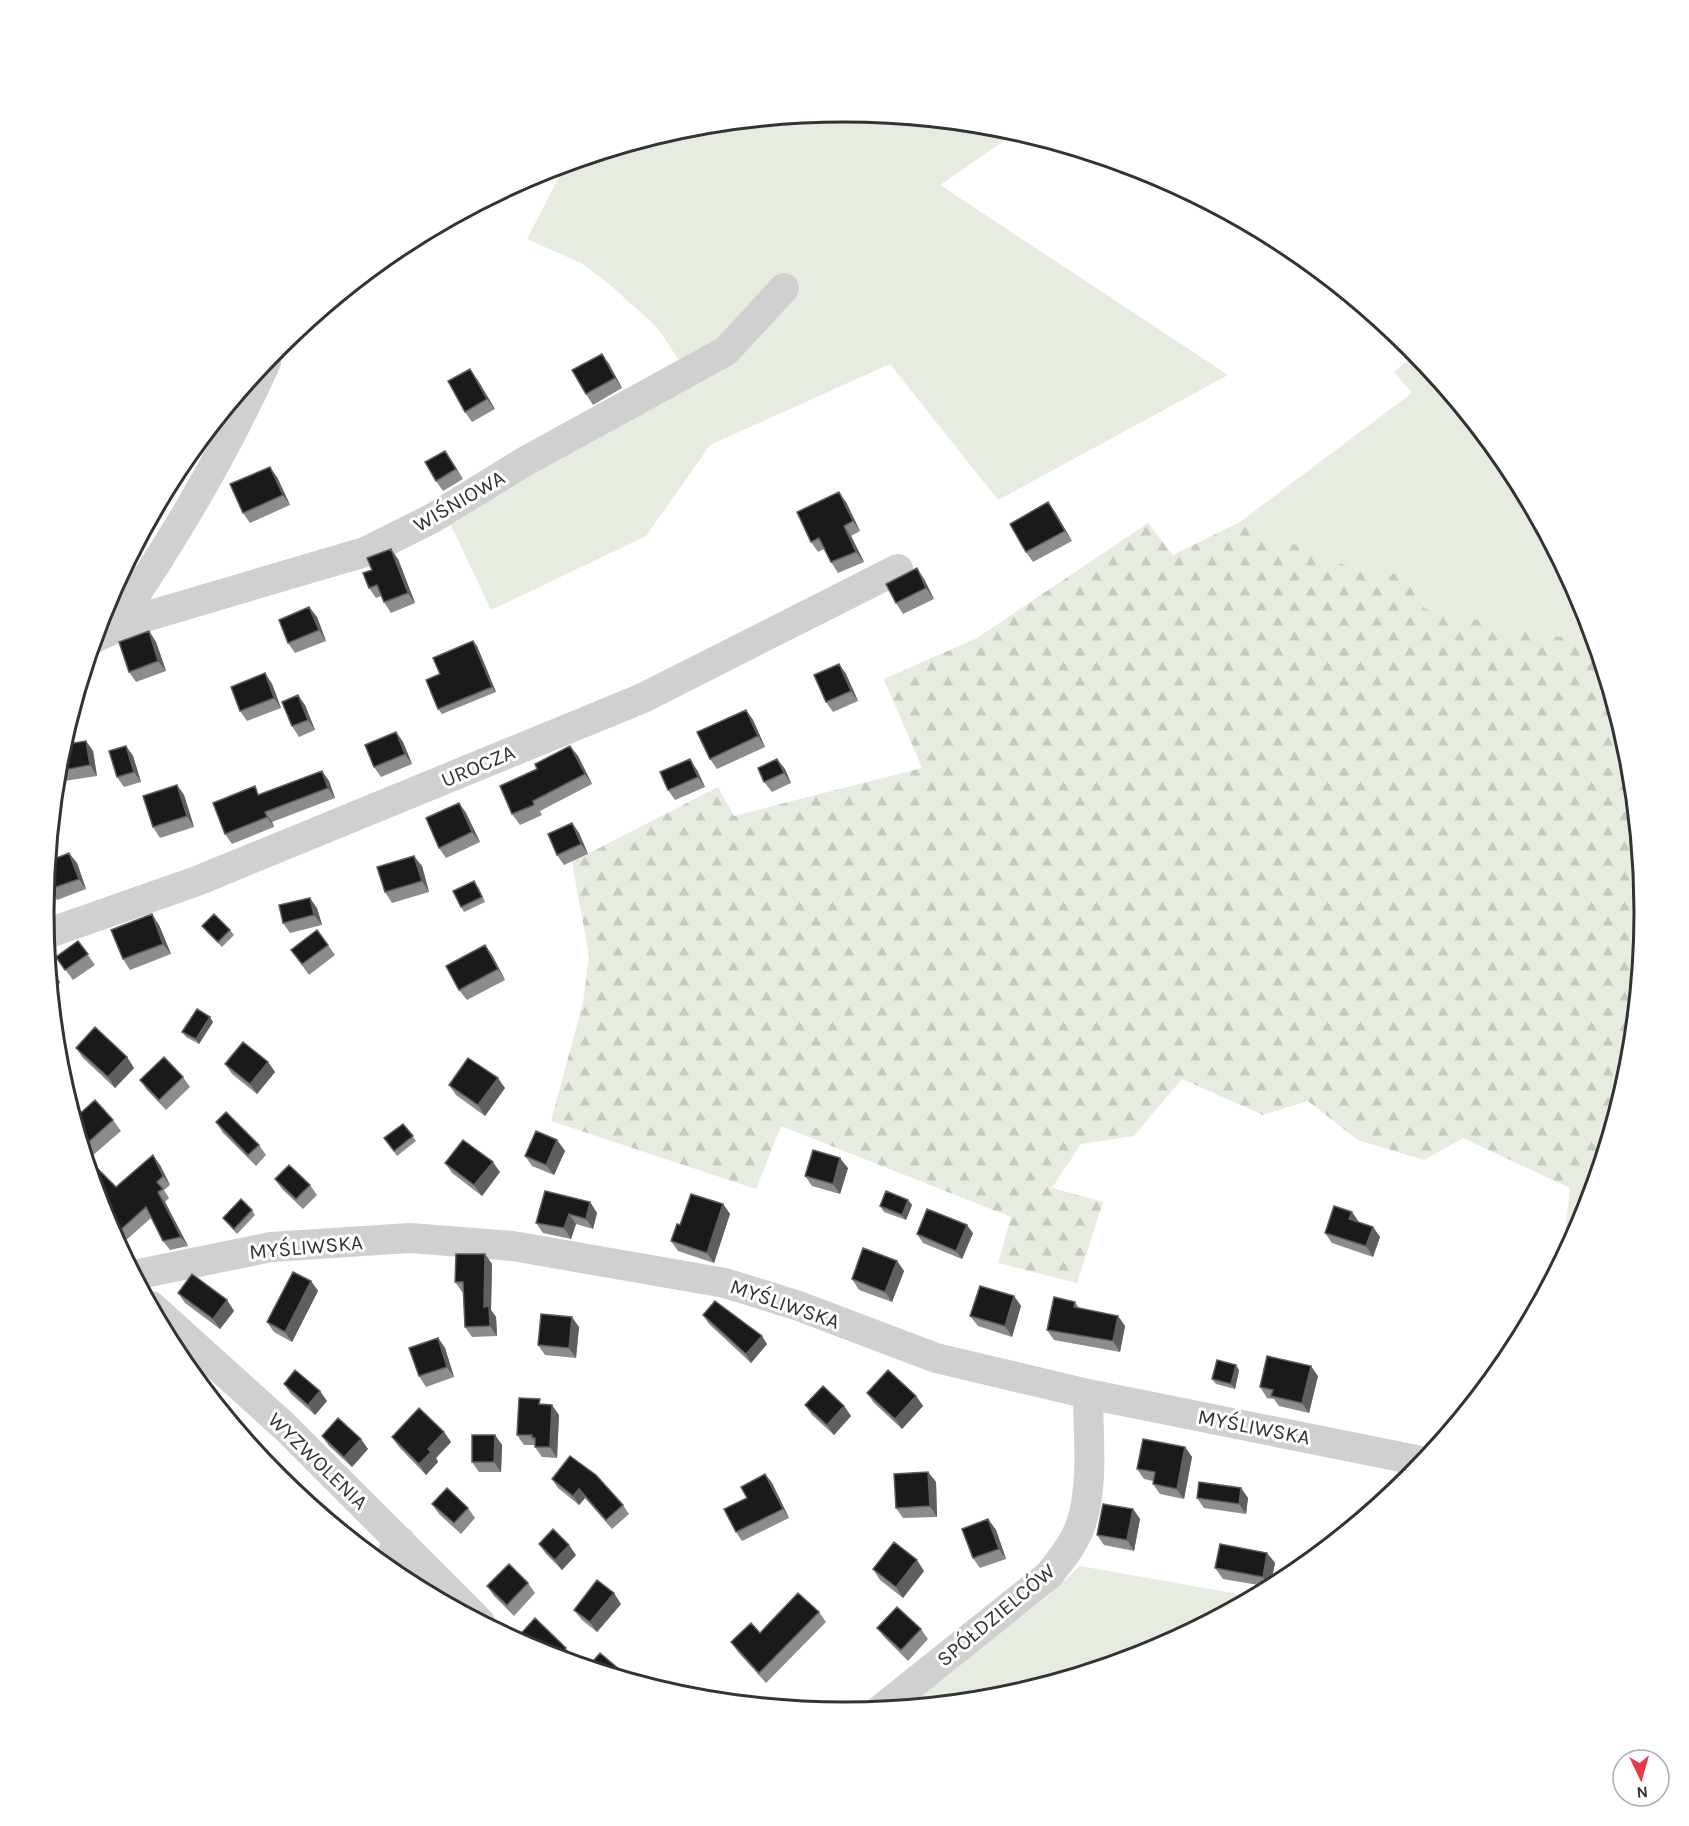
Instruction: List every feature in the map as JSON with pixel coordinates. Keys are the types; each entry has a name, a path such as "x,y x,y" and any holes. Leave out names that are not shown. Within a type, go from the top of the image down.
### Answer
{"street":[{"name":"WIŚNIOWA","path":"106,632 365,552 433,518 525,462 726,351 784,288"},
{"path":"107,628 205,481 255,387"},
{"name":"UROCZA","path":"55,931 197,881 644,698 898,568"},
{"name":"MYŚLIWSKA","path":"142,1273 271,1247 410,1238 513,1246 725,1283 796,1305 936,1358 1088,1394 1415,1459"},
{"name":"WYZWOLENIA","path":"168,1322 284,1426 464,1606"},
{"name":"SPÓŁDZIELCÓW","path":"890,1702 1049,1575 1068,1550 1081,1525 1087,1499 1088,1394"},
{"path":"389,1558 400,1541"}],"green space":[{"path":"844,122 948,129 999,138 1006,140 940,185 1228,375 998,500 890,364 710,445 646,536 491,610 451,525 538,469 691,378 656,326 610,285 583,264 527,239 559,176 640,149 690,138 741,129"},
{"path":"1408,360 1472,432 1502,474 1553,563 1575,610 1588,645 1565,638 1425,609 1416,576 1357,570 1240,522 1412,393 1394,372"},
{"path":"1240,522 1357,570 1416,576 1425,609 1565,638 1588,645 1608,708 1620,759 1633,861 1635,913 1633,965 1620,1067 1608,1118 1586,1185 1570,1188 1463,1138 1424,1160 1358,1140 1308,1101 1263,1115 1182,1079 1134,1136 1081,1144 1052,1188 1103,1202 1077,1283 998,1263 1011,1217 781,1126 756,1189 551,1121 583,1003 589,956 572,862 718,787 734,816 922,768 884,679 977,638 1148,523 1173,555"},
{"path":"1586,1185 1565,1238 1570,1188"},
{"path":"1080,1566 1244,1595 1194,1622 1099,1662 1049,1677 999,1688 908,1701 1047,1597"}],"building":[{"path":"602,354 615,378 586,394 572,370"},
{"path":"470,369 487,399 465,412 448,381"},
{"path":"445,451 456,469 436,481 425,462"},
{"path":"270,467 283,495 243,513 230,484"},
{"path":"839,492 853,521 844,526 856,552 831,562 819,538 811,542 797,512"},
{"path":"1048,502 1065,531 1026,552 1010,524"},
{"path":"391,549 408,593 384,602 377,585 369,588 363,573 372,570 367,558"},
{"path":"917,568 926,588 896,603 886,584"},
{"path":"309,607 319,630 288,643 279,620"},
{"path":"149,631 158,661 129,672 119,642"},
{"path":"473,641 492,687 438,709 426,680 440,674 433,658"},
{"path":"839,664 851,691 826,702 814,675"},
{"path":"265,673 274,698 240,711 231,687"},
{"path":"298,695 308,720 292,726 282,702"},
{"path":"746,710 758,736 710,759 697,732"},
{"path":"396,732 405,754 374,767 365,745"},
{"path":"86,741 90,765 67,769 73,743"},
{"path":"126,746 134,772 117,777 109,751"},
{"path":"570,746 585,774 533,801 534,805 512,814 500,786 537,769 535,764"},
{"path":"690,759 698,777 668,790 660,772"},
{"path":"777,759 784,773 764,782 758,768"},
{"path":"322,771 328,788 265,812 267,817 225,834 213,803 255,786 258,795"},
{"path":"177,785 187,816 153,827 143,796"},
{"path":"459,803 472,832 439,848 426,818"},
{"path":"572,823 581,844 557,855 548,834"},
{"path":"69,853 79,879 55,887 56,858"},
{"path":"414,856 422,881 385,892 377,867"},
{"path":"474,881 482,897 461,907 453,891"},
{"path":"310,898 314,915 283,923 279,905"},
{"path":"152,914 163,944 123,959 111,930"},
{"path":"214,914 230,930 218,942 202,926"},
{"path":"317,930 328,945 302,964 291,950"},
{"path":"78,941 88,954 65,970 56,957"},
{"path":"485,945 498,969 459,990 446,966"},
{"path":"197,1009 210,1017 196,1039 182,1032"},
{"path":"95,1027 127,1057 108,1077 76,1048"},
{"path":"243,1042 268,1062 250,1084 225,1064"},
{"path":"164,1057 183,1077 159,1100 140,1080"},
{"path":"468,1058 498,1078 478,1105 449,1085"},
{"path":"95,1100 113,1120 88,1142 80,1114"},
{"path":"226,1112 259,1145 248,1155 216,1122"},
{"path":"403,1124 413,1136 394,1151 384,1138"},
{"path":"536,1131 557,1140 546,1165 525,1156"},
{"path":"463,1140 493,1162 474,1185 445,1163"},
{"path":"813,1150 840,1158 833,1184 805,1176"},
{"path":"153,1155 163,1176 157,1182 163,1189 158,1192 181,1237 163,1241 146,1207 120,1230 96,1167 116,1187"},
{"path":"289,1165 310,1185 296,1199 275,1179"},
{"path":"545,1191 590,1202 586,1219 569,1214 564,1228 536,1223"},
{"path":"886,1191 908,1200 902,1215 880,1206"},
{"path":"691,1194 723,1204 707,1253 671,1241 677,1224 680,1225"},
{"path":"241,1199 252,1210 234,1229 223,1218"},
{"path":"1334,1206 1352,1212 1349,1219 1373,1227 1366,1246 1325,1233"},
{"path":"927,1209 967,1225 956,1251 917,1234"},
{"path":"863,1248 897,1261 885,1292 852,1279"},
{"path":"456,1254 485,1254 484,1307 489,1306 490,1326 465,1327 463,1282 455,1282"},
{"path":"293,1272 311,1281 285,1332 267,1322"},
{"path":"192,1274 227,1300 213,1319 178,1293"},
{"path":"980,1286 1014,1296 1005,1326 970,1316"},
{"path":"1054,1297 1075,1302 1074,1307 1118,1316 1113,1341 1047,1330"},
{"path":"715,1301 762,1336 746,1354 703,1315"},
{"path":"541,1314 572,1317 569,1348 538,1345"},
{"path":"438,1338 447,1367 419,1376 409,1348"},
{"path":"1267,1356 1311,1366 1302,1403 1271,1396 1273,1390 1260,1387"},
{"path":"1217,1360 1236,1365 1231,1384 1212,1379"},
{"path":"295,1370 320,1391 308,1405 284,1384"},
{"path":"888,1370 916,1396 895,1419 867,1393"},
{"path":"823,1386 844,1406 827,1425 805,1405"},
{"path":"519,1398 540,1399 539,1404 552,1405 550,1447 535,1447 535,1438 532,1438 532,1435 517,1435"},
{"path":"419,1408 444,1432 428,1449 431,1452 419,1464 392,1437"},
{"path":"338,1418 361,1439 344,1457 322,1436"},
{"path":"472,1435 495,1435 494,1462 472,1462"},
{"path":"1143,1439 1185,1447 1177,1489 1153,1484 1155,1472 1137,1469"},
{"path":"570,1456 596,1475 623,1505 606,1520 579,1489 573,1496 552,1479"},
{"path":"928,1472 930,1506 896,1508 894,1474"},
{"path":"765,1474 783,1509 736,1532 724,1509 747,1498 741,1487"},
{"path":"1199,1482 1241,1488 1239,1504 1197,1498"},
{"path":"447,1488 468,1508 454,1523 432,1504"},
{"path":"1103,1504 1133,1509 1127,1540 1097,1535"},
{"path":"988,1519 999,1549 973,1558 962,1529"},
{"path":"553,1529 569,1545 555,1560 539,1544"},
{"path":"894,1542 917,1560 896,1587 873,1569"},
{"path":"1220,1544 1267,1553 1263,1577 1215,1568"},
{"path":"509,1564 528,1583 507,1605 487,1586"},
{"path":"597,1580 614,1593 590,1622 574,1610"},
{"path":"798,1593 819,1612 759,1673 731,1642 751,1623 760,1633"},
{"path":"897,1607 921,1629 901,1650 877,1628"},
{"path":"535,1618 566,1648 563,1651 521,1634"},
{"path":"600,1653 622,1672 592,1663"}]}
